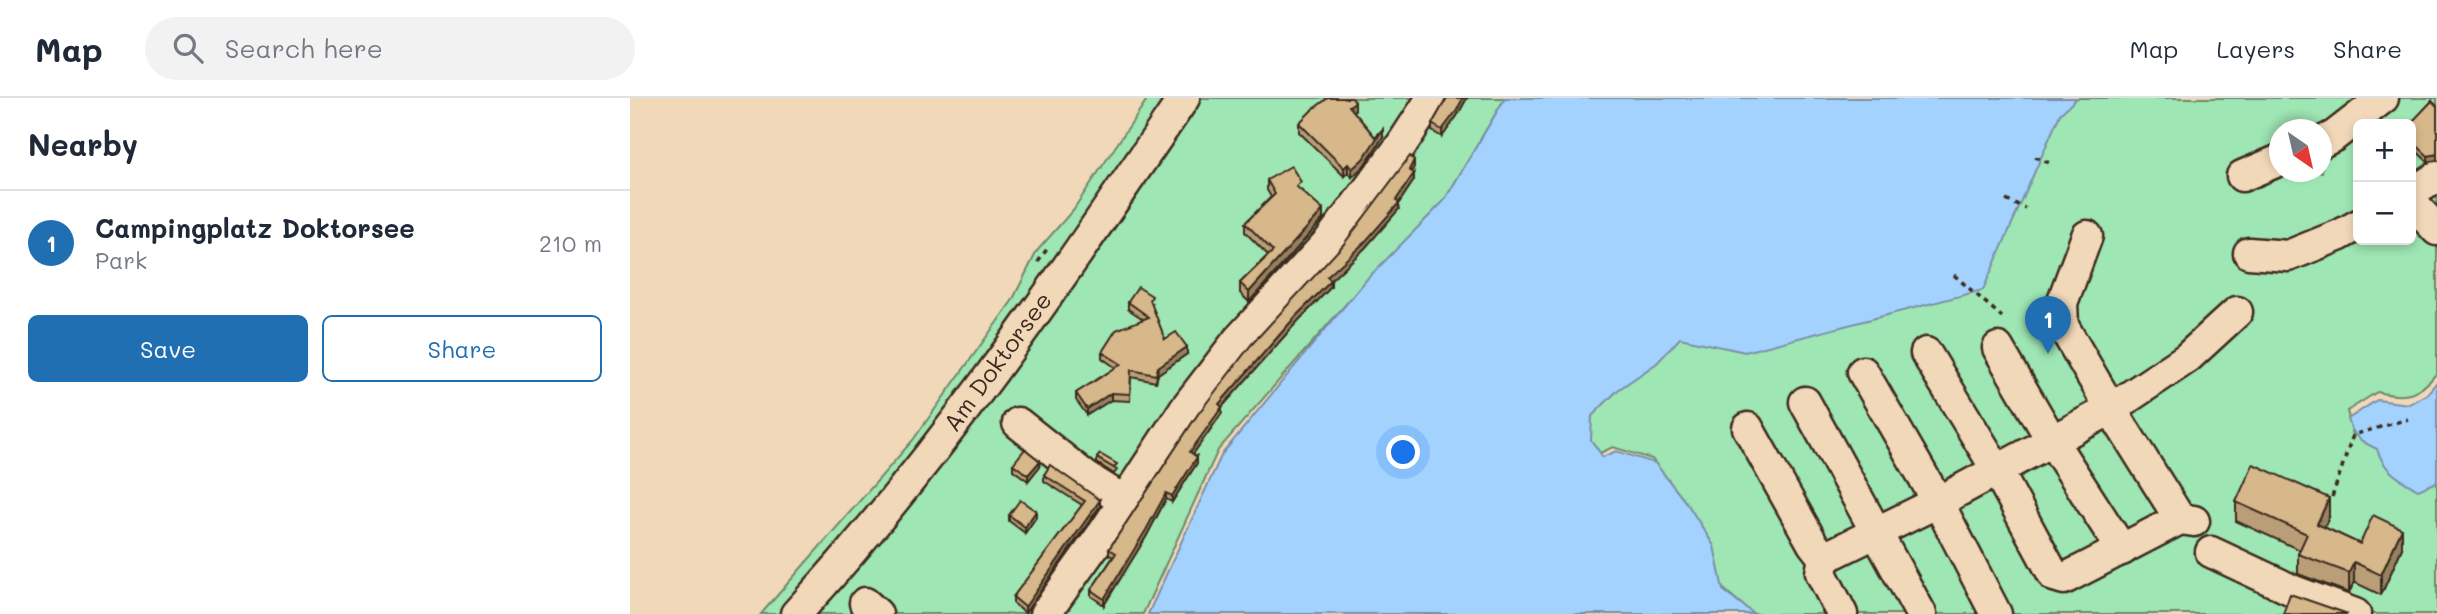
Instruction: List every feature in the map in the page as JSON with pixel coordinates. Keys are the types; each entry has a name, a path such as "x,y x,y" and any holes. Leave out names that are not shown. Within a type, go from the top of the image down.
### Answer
{"street":[{"name":"Am Doktorsee","path":"796,614 834,573 938,445 1077,254 1184,98"},
{"path":"1045,614 1106,529 1192,400 1238,340 1329,241 1402,144 1432,98"},
{"path":"2332,137 2383,98"},
{"path":"2242,176 2269,165"},
{"path":"2416,190 2437,177"},
{"path":"2416,207 2437,230"},
{"path":"2249,253 2288,256 2353,228"},
{"path":"1926,353 1997,470 2054,576 2064,579 2187,520 2111,409 2063,326 2062,303 2087,236"},
{"path":"1824,558 1938,502 2111,409 2188,358 2237,312"},
{"path":"1998,348 2052,441 2122,550"},
{"path":"1863,372 1938,502 1996,614"},
{"path":"1805,402 1921,614"},
{"path":"1018,424 1086,477 1123,500"},
{"path":"1748,428 1813,544 1824,558 1821,573 1842,614"},
{"path":"2211,552 2294,591 2355,614"}],"path":[{"path":"2035,157 2052,164"},
{"path":"2006,200 2026,209"},
{"path":"1954,275 2002,317"},
{"path":"2332,497 2353,435 2408,419"}],"green space":[{"path":"1148,98 1505,98 1444,201 1367,280 1218,450 1143,614 761,614 913,440 1012,301 1037,251 1073,210"},
{"path":"2071,98 2437,98 2437,373 2424,387 2411,394 2377,392 2347,411 2353,435 2363,435 2437,475 2437,614 1753,614 1720,586 1711,542 1687,504 1652,459 1613,447 1600,453 1588,436 1589,412 1677,335 2058,111"}],"water":[{"path":"1505,98 2077,98 2060,114 1983,290 1745,352 1680,338 1657,363 1618,390 1592,416 1591,440 1603,457 1616,451 1655,463 1690,508 1714,546 1723,590 1754,614 1148,614 1222,454 1367,279 1444,201"},
{"path":"2437,382 2437,482 2418,490 2398,478 2388,468 2377,449 2355,434 2348,419 2377,400 2409,404 2427,394"}],"building":[{"path":"1328,98 1352,98 1355,102 1349,106 1375,137 1383,129 1363,159 1352,169 1348,164 1344,168 1299,123"},
{"path":"1447,98 1463,98 1442,130 1432,124"},
{"path":"2432,101 2437,106 2437,154 2428,156 2416,145 2415,119"},
{"path":"1410,156 1414,160 1409,170 1414,173 1396,200 1399,203 1365,242 1327,277 1331,281 1296,316 1219,404 1222,407 1190,452 1197,457 1172,496 1166,493 1104,599 1091,590 1116,553 1109,549 1198,414 1251,345 1343,245"},
{"path":"1291,166 1301,182 1296,186 1323,210 1249,292 1240,283 1273,251 1245,223 1275,194 1267,180"},
{"path":"1138,287 1152,296 1150,300 1165,339 1176,332 1187,347 1158,367 1156,375 1131,370 1130,394 1111,393 1087,409 1076,393 1121,364 1102,352 1116,330 1149,317 1128,302"},
{"path":"1025,449 1040,461 1028,475 1013,464"},
{"path":"1100,454 1117,464 1114,468 1097,458"},
{"path":"2253,464 2329,498 2317,524 2360,544 2373,515 2402,529 2381,575 2354,562 2349,573 2298,554 2307,534 2236,502"},
{"path":"1050,465 1100,500 1025,607 1013,597 1085,501 1044,475"},
{"path":"1020,500 1036,511 1025,527 1009,515"},
{"path":"2290,594 2348,614 2283,614"}],"place":[{"name":"Campingplatz Doktorsee","path":"2048,354"}]}
